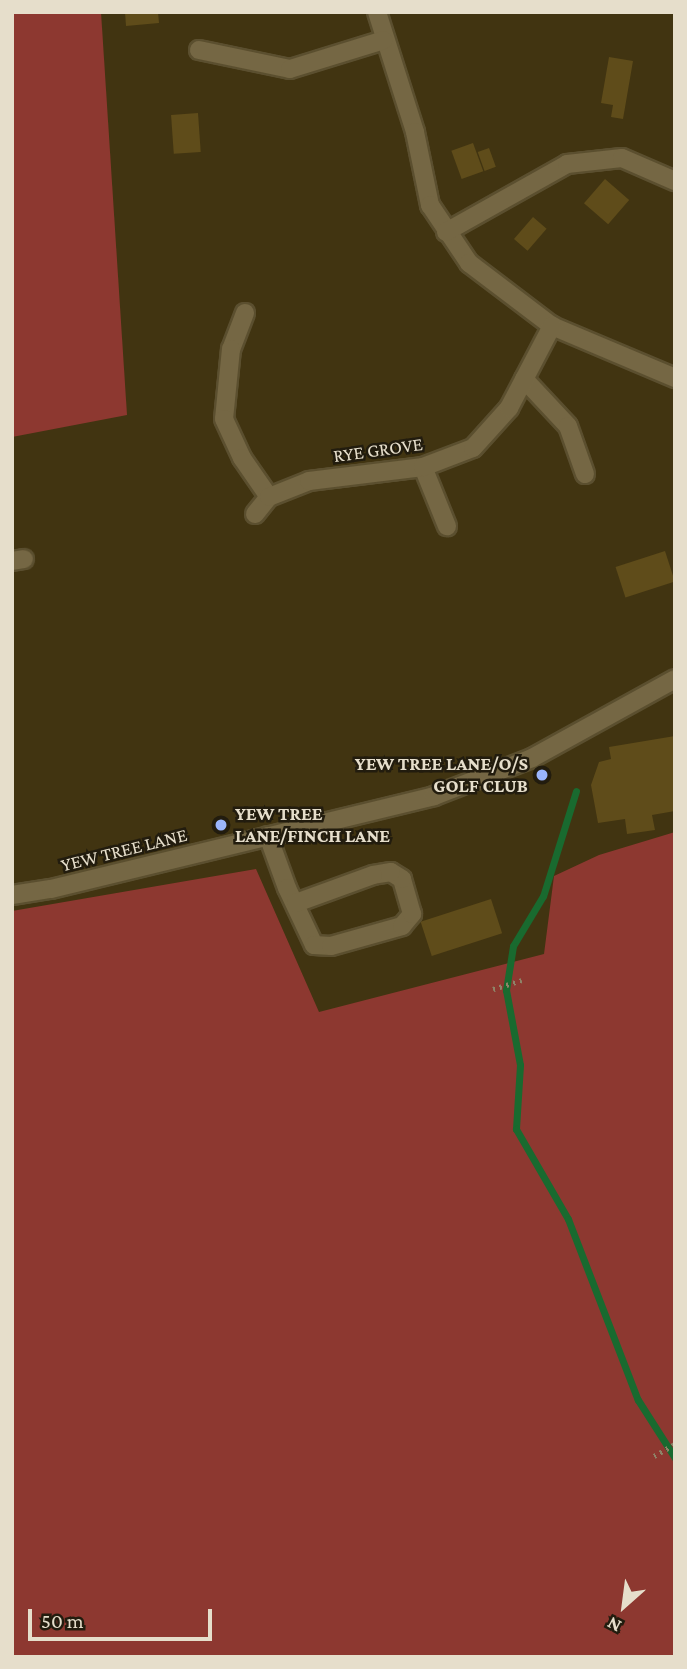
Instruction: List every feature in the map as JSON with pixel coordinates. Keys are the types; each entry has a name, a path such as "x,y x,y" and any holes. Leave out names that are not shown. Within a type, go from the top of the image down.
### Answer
{"street":[{"path":"377,12 415,132 430,205 469,263 551,326 675,378"},
{"path":"199,50 290,69 384,40"},
{"path":"446,232 567,164 622,158 675,181"},
{"path":"245,313 231,349 224,419 242,458 269,497"},
{"name":"RYE GROVE","path":"255,514 269,497 309,481 423,467 473,448 509,408 551,326"},
{"path":"524,379 568,426 585,474"},
{"path":"423,467 447,526"},
{"name":"YEW TREE LANE","path":"12,895 51,890 446,792 532,758 675,679"},
{"path":"268,836 287,888 314,945 322,947 402,926 412,914 411,903 402,880 391,872 373,875 296,903"}],"path":[{"path":"493,989 522,980"},
{"path":"654,1456 675,1444"}],"shaded area":[{"path":"12,12 101,12 127,415 12,437"},
{"path":"675,832 675,1657 12,1657 12,911 256,869 319,1012 544,954 554,876 599,855"}],"building":[{"path":"125,12 158,12 159,23 126,26"},
{"path":"609,57 633,61 623,119 611,117 613,105 601,103"},
{"path":"198,113 201,152 174,154 171,115"},
{"path":"473,143 483,171 462,179 451,151"},
{"path":"489,148 496,167 485,171 478,152"},
{"path":"605,179 629,200 608,224 584,203"},
{"path":"533,217 547,229 528,251 514,239"},
{"path":"665,551 675,581 625,598 616,567"},
{"path":"675,736 675,811 652,815 655,830 627,834 625,819 598,823 591,785 599,762 611,759 609,747"},
{"path":"491,899 502,933 432,956 421,922"}],"waterway":[{"path":"576,791 543,896 513,946 506,990 520,1065 516,1129 568,1219 638,1400 675,1458"}],"place":[{"name":"YEW TREE LANE/O/S GOLF CLUB","path":"542,775"},
{"name":"YEW TREE LANE/FINCH LANE","path":"221,825"}]}
